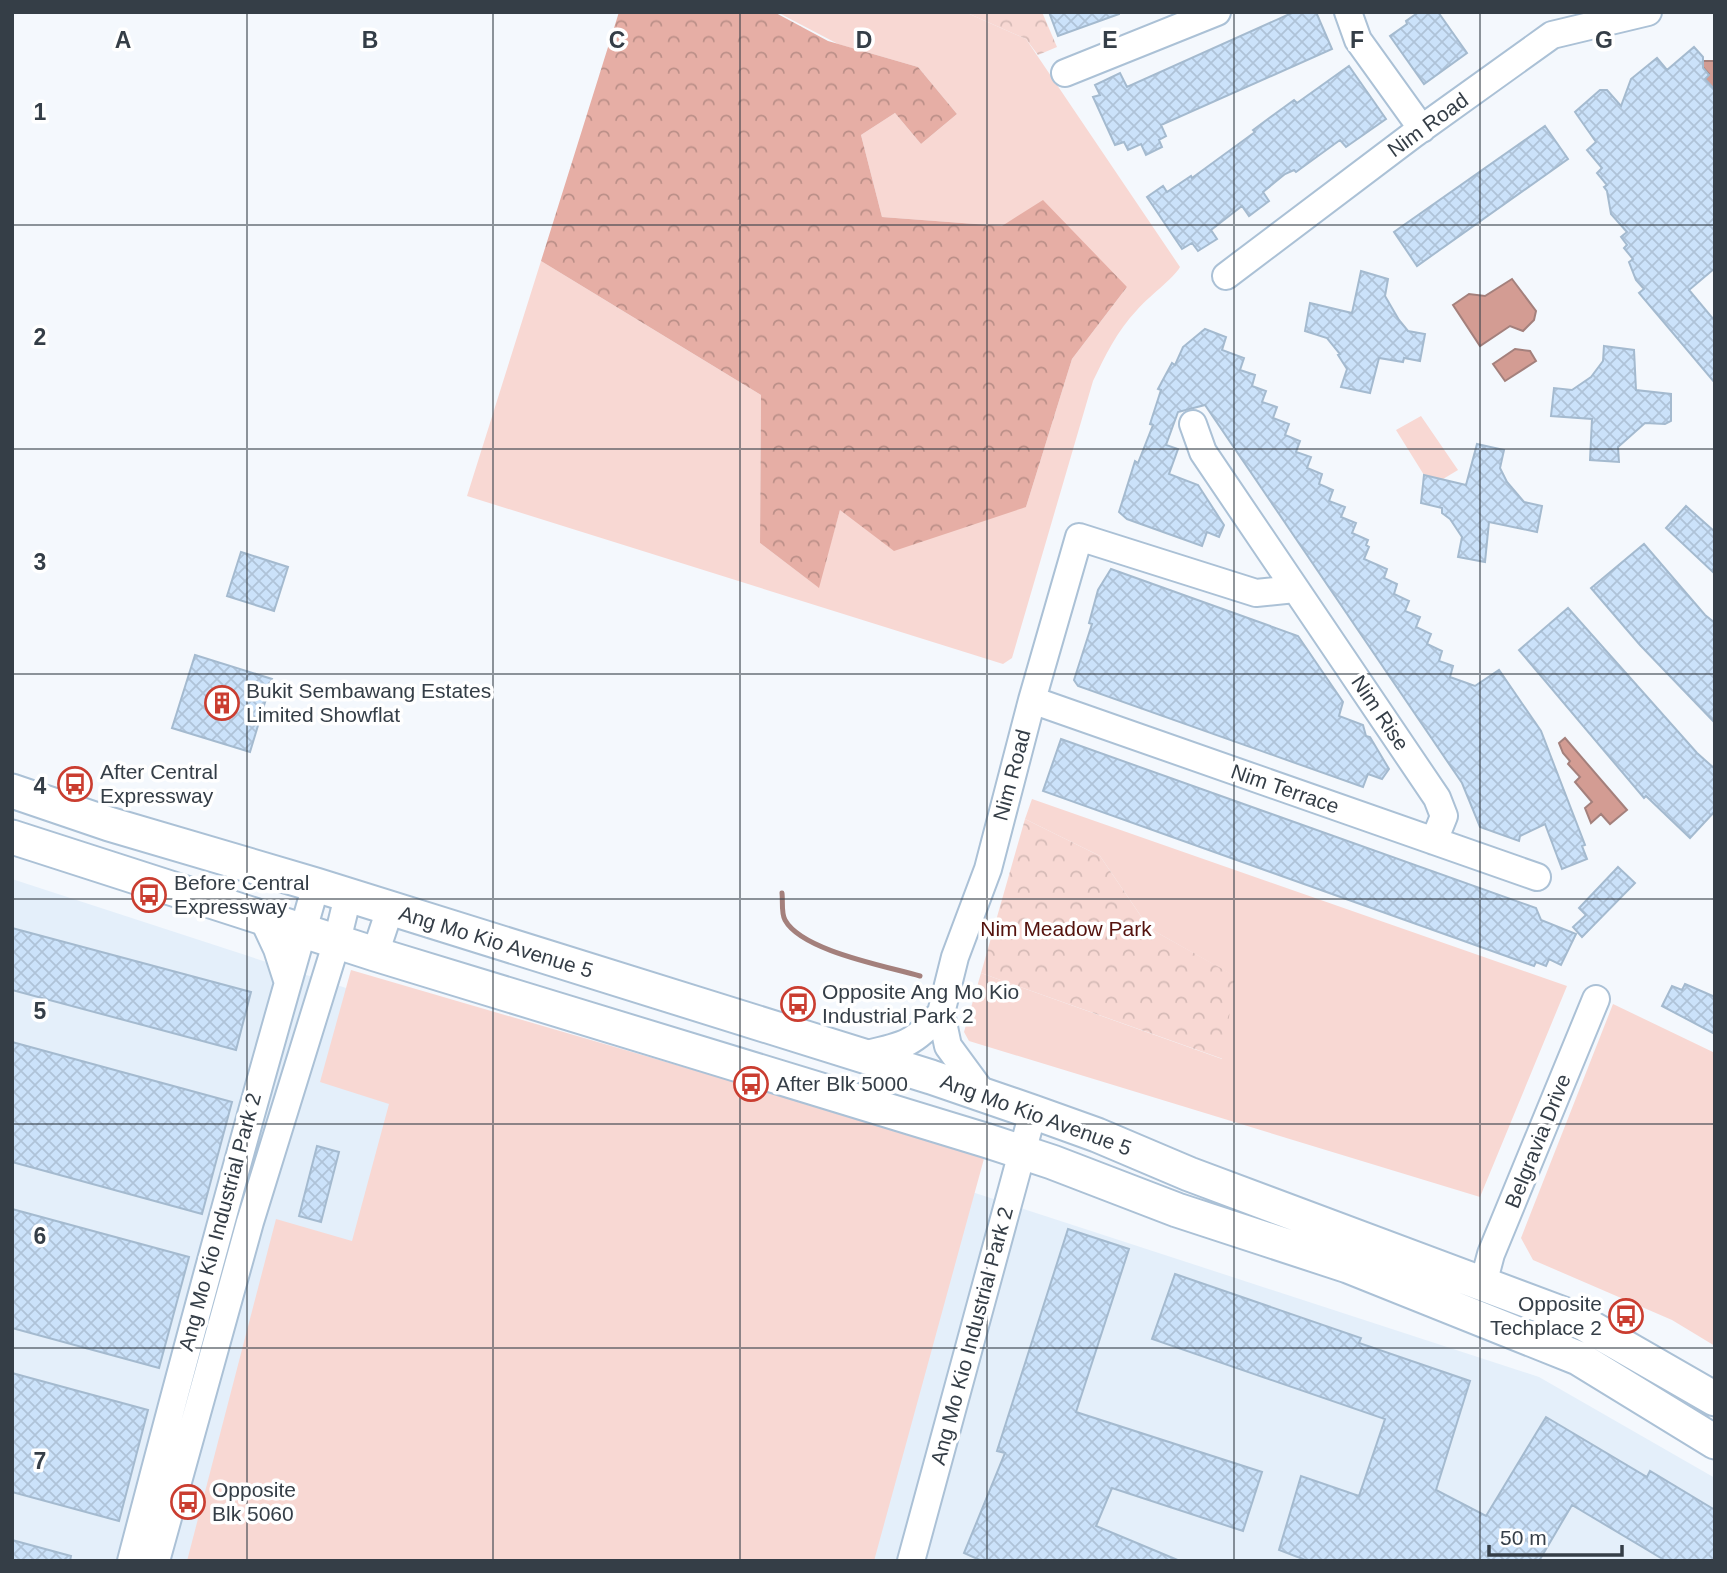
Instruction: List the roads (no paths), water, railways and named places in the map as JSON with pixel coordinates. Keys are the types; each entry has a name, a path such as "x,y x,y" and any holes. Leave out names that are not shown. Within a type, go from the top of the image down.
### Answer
{"main road":[{"name":"Ang Mo Kio Avenue 5","path":"12,791 147,836 316,885 862,1055 1033,1112 1574,1318 1715,1399"},
{"name":"Ang Mo Kio Avenue 5","path":"12,837 375,954 1021,1152 1177,1210 1348,1266 1578,1358 1715,1442"}],"street":[{"path":"1065,73 1217,12"},
{"path":"1348,12 1358,40 1422,129"},
{"name":"Nim Road","path":"1226,276 1422,129 1549,24 1648,12"},
{"name":"Nim Rise","path":"1194,424 1203,452 1437,798 1444,816 1434,841"},
{"name":"Nim Road","path":"941,1013 955,957 988,869 1032,700 1079,537 1256,593 1296,589"},
{"name":"Nim Terrace","path":"1032,700 1537,877"},
{"name":"Ang Mo Kio Industrial Park 2","path":"131,1561 174,1390 316,885"},
{"name":"Ang Mo Kio Industrial Park 2","path":"156,1561 250,1222 337,942 348,896"},
{"path":"375,954 390,909"},
{"path":"262,917 277,949 288,984"},
{"name":"Belgravia Drive","path":"1483,1284 1491,1254 1596,999"},
{"path":"862,1055 901,1046 923,1034 941,1013"},
{"path":"941,1013 948,1046 984,1095"},
{"name":"Ang Mo Kio Industrial Park 2","path":"911,1561 1033,1112"}],"waterway":[{"path":"782,893 785,920 794,931 808,940 846,956 920,976"}],"place":[{"name":"Bukit Sembawang Estates Limited Showflat","path":"222,703"},
{"name":"After Central Expressway","path":"75,784"},
{"name":"Before Central Expressway","path":"149,895"},
{"name":"Opposite Ang Mo Kio Industrial Park 2","path":"798,1004"},
{"name":"After Blk 5000","path":"751,1084"},
{"name":"Opposite Techplace 2","path":"1626,1316"},
{"name":"Opposite Blk 5060","path":"188,1502"}],"park label":[{"name":"Nim Meadow Park","path":"1066,929"}]}
